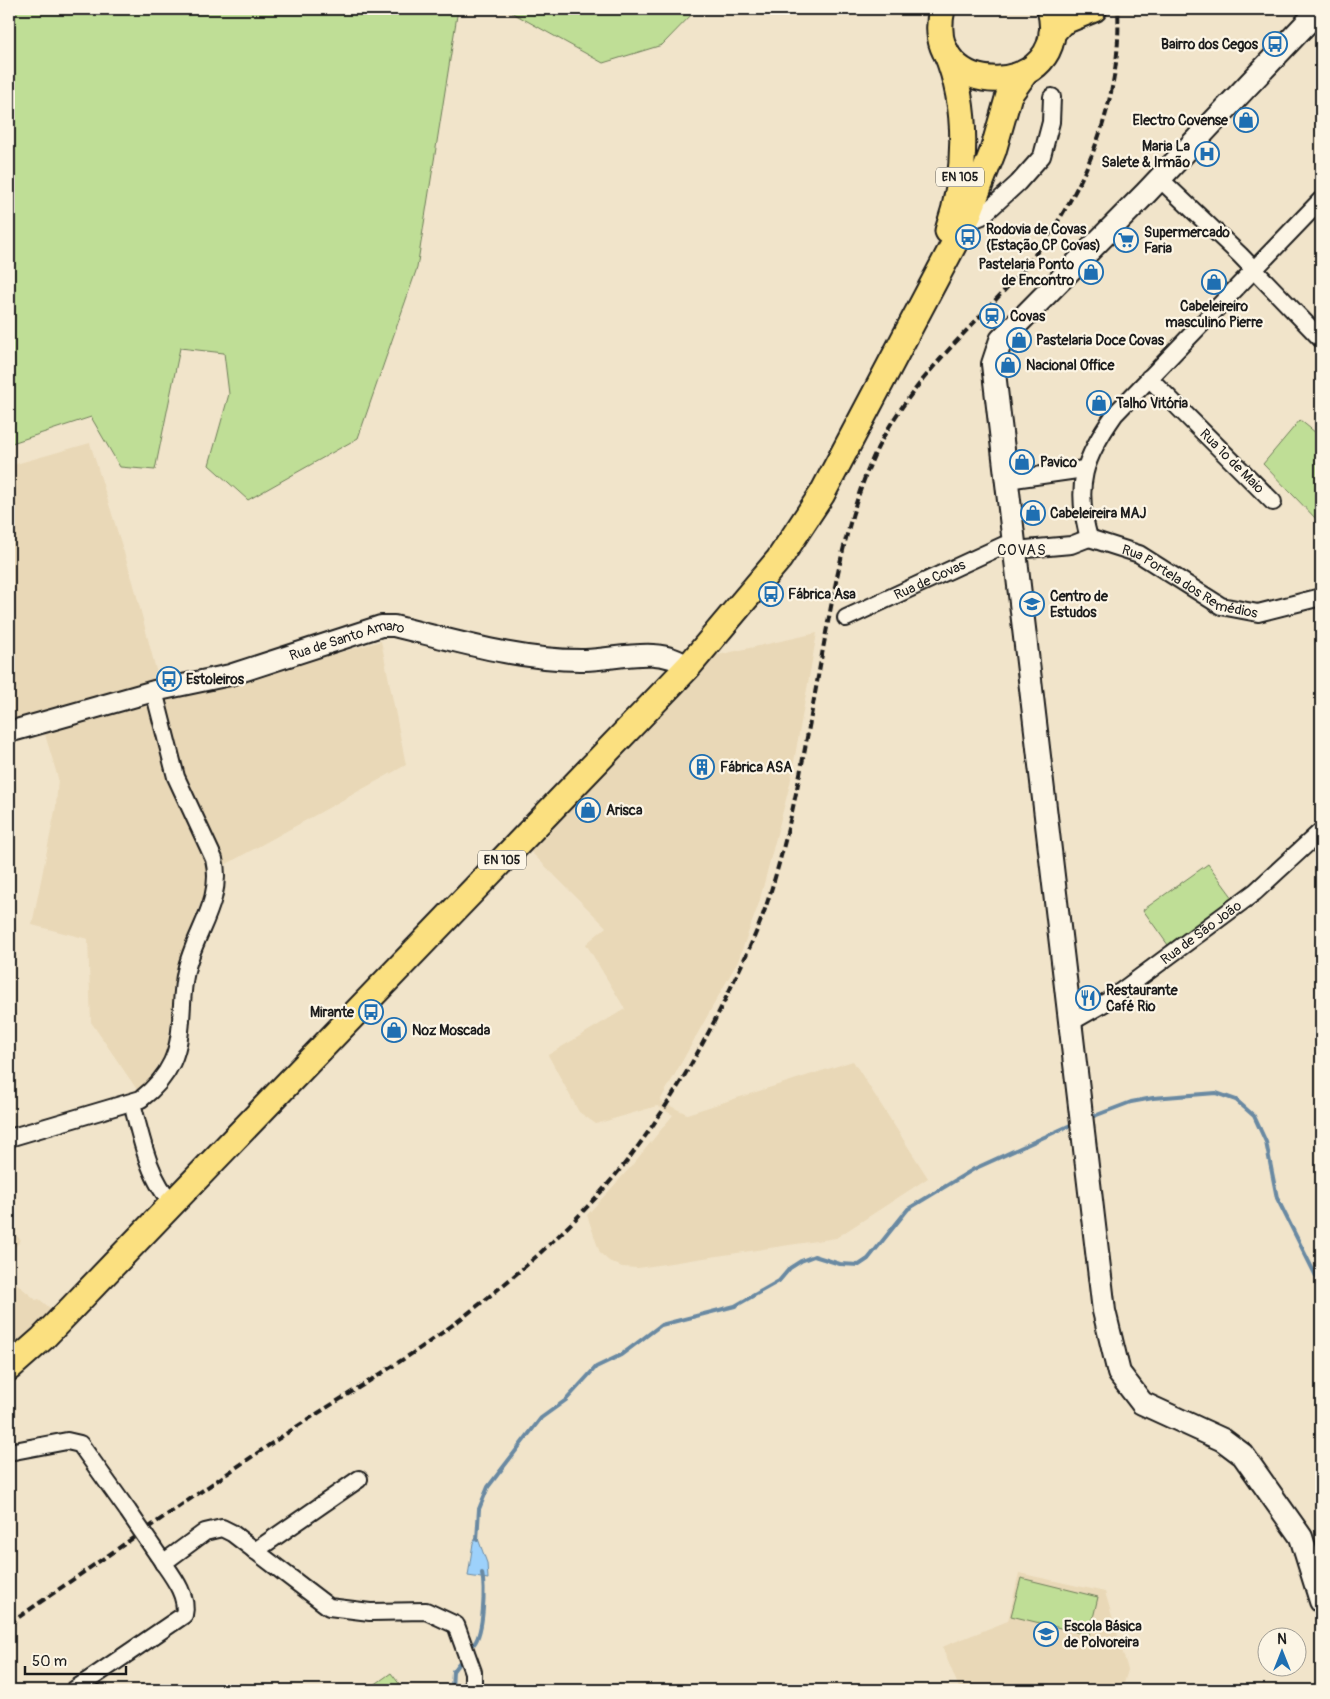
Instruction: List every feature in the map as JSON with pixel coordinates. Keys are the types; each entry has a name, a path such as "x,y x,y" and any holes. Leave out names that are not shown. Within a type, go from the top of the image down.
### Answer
{"main road":[{"name":"EN 105","path":"925,299 950,224 962,160 962,128 958,84 940,37 939,20 942,9"},
{"name":"EN 105","path":"946,52 958,66 972,76 990,81 1008,80 1025,73 1038,63 1047,49 1052,33 1050,9"},
{"path":"1052,33 1062,22 1094,9"},
{"path":"1320,9 1001,340 993,364 1104,1311 1119,1373 1142,1403 1223,1440 1243,1455 1301,1537 1321,1601"},
{"name":"EN 105","path":"9,1368 43,1338 688,668 779,559 822,494 965,223 993,151 1009,95 1025,73"}],"street":[{"path":"965,223 982,216 1018,184 1042,156 1051,122 1052,98"},
{"path":"1159,178 1321,339"},
{"path":"1089,538 1082,514 1084,470 1100,434 1115,414 1149,378 1321,200"},
{"name":"Rua 1º de Maio","path":"1149,378 1273,502"},
{"path":"1007,480 1084,470"},
{"name":"Rua de Covas","path":"846,618 1004,545 1015,547 1070,545 1089,538"},
{"name":"Rua Portela dos Remédios","path":"1089,538 1139,554 1221,606 1258,613 1321,597"},
{"name":"Rua de Santo Amaro","path":"9,732 154,691 230,675 381,626 394,626 514,653 555,659 585,660 653,655 668,656 682,662 688,668"},
{"path":"9,1138 141,1099 153,1090 173,1060 179,1037 186,969 208,917 216,882 214,859 176,778 154,691"},
{"name":"Rua de São João","path":"1071,1022 1108,1001 1255,892 1321,831"},
{"path":"132,1102 143,1144 159,1185 173,1203"},
{"path":"9,1452 67,1441 80,1444 128,1511 184,1598 186,1606 184,1615 74,1690"},
{"path":"255,1551 359,1480"},
{"path":"160,1559 205,1532 216,1528 227,1530 329,1607 370,1612 426,1611 456,1625 473,1672 473,1690"}],"shaded area":[{"path":"90,443 134,585 164,701 381,641 406,765 212,872 176,969 167,1051 140,1094 91,1022 88,939 32,925 56,806 58,778 44,731 9,736 9,466"},
{"path":"817,633 790,784 759,903 738,961 660,1101 687,1114 853,1061 928,1178 836,1238 638,1268 622,1267 609,1261 600,1253 587,1215 629,1169 673,1115 657,1106 596,1124 579,1112 548,1055 625,1009 586,944 606,927 528,849 713,656"},
{"path":"9,1229 21,1240 9,1254"},
{"path":"9,1277 36,1300 39,1299 55,1312 9,1354"},
{"name":"Escola Básica de Polvoreira","path":"1019,1573 1105,1592 1128,1670 1122,1690 960,1690 942,1647 1008,1621"}],"green space":[{"path":"9,9 458,9 417,268 358,438 248,500 209,465 229,394 224,353 180,348 155,470 120,467 91,417 9,444"},
{"path":"473,9 697,9 662,45 603,63 509,11"},
{"path":"1300,420 1321,437 1321,524 1263,464"},
{"path":"1208,864 1233,898 1168,945 1143,910"},
{"path":"1021,1578 1098,1597 1089,1635 1011,1616"},
{"path":"391,1673 404,1690 367,1690"}],"water":[{"path":"477,1536 487,1563 488,1579 468,1576 473,1543"}],"waterway":[{"path":"1089,1118 1131,1102 1153,1098 1216,1093 1236,1100 1254,1116 1266,1142 1277,1198 1321,1286"},
{"path":"477,1540 479,1509 488,1487 541,1418 566,1400 596,1367 621,1355 661,1325 735,1306 779,1281 790,1268 801,1261 814,1256 840,1264 859,1265 868,1259 908,1209 974,1169 1075,1123"},
{"path":"474,1644 482,1620 482,1573"},
{"path":"452,1690 453,1671 459,1663"}],"railway":[{"path":"9,1624 281,1437 412,1354 454,1324 523,1268 567,1228 626,1162 656,1120 684,1076 721,1008 765,909 786,838 842,553 868,469 890,425 905,402 939,360 1013,281 1036,253 1058,222 1076,189 1092,155 1104,120 1113,83 1118,46 1118,9"}],"place":[{"name":"Bairro dos Cegos","path":"1275,44"},
{"name":"Electro Covense","path":"1246,120"},
{"name":"Maria La Salete & Irmão","path":"1207,154"},
{"name":"Rodovia de Covas (Estação CP Covas)","path":"968,237"},
{"name":"Supermercado Faria","path":"1126,240"},
{"name":"Pastelaria Ponto de Encontro","path":"1091,272"},
{"name":"Cabeleireiro masculino Pierre","path":"1214,282"},
{"name":"Covas","path":"992,316"},
{"name":"Pastelaria Doce Covas","path":"1019,340"},
{"name":"Nacional Office","path":"1008,365"},
{"name":"Talho Vitória","path":"1099,403"},
{"name":"Pavico","path":"1022,462"},
{"name":"Cabeleireira MAJ","path":"1033,513"},
{"name":"Fábrica Asa","path":"771,594"},
{"name":"Centro de Estudos","path":"1032,604"},
{"name":"Estoleiros","path":"169,679"},
{"name":"Fábrica ASA","path":"702,767"},
{"name":"Arisca","path":"588,810"},
{"name":"Restaurante Café Rio","path":"1088,998"},
{"name":"Mirante","path":"371,1012"},
{"name":"Noz Moscada","path":"394,1030"},
{"name":"Escola Básica de Polvoreira","path":"1046,1634"}],"district":[{"name":"COVAS","path":"1022,550"}]}
